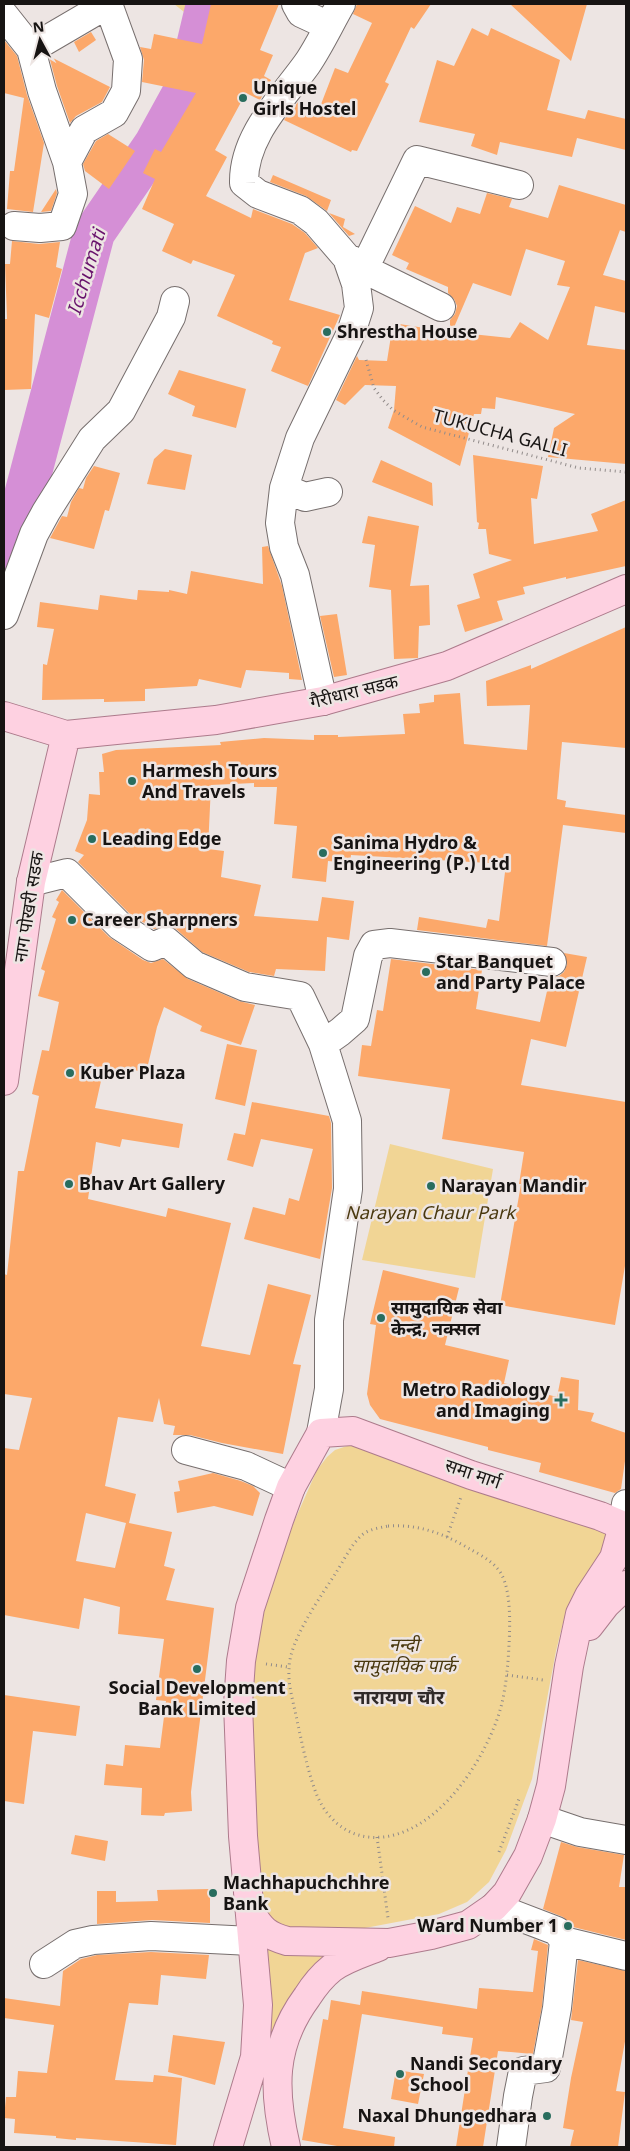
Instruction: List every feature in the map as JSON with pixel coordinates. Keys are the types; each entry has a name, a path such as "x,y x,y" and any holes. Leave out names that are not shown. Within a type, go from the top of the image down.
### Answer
{"main road":[{"name":"गैरीधारा सडक","path":"66,734 216,720 323,702 447,666 626,589"},
{"path":"4,716 66,734"},
{"name":"नाग पोखरी सडक","path":"4,1081 30,882 66,734"},
{"name":"समा मार्ग","path":"321,1433 353,1432 471,1475 600,1516 625,1519"},
{"path":"286,2147 277,2098 255,2057 258,2004 243,1836 238,1704 241,1661 250,1608 291,1487 321,1433"},
{"path":"250,1912 262,1931 272,1937 287,1941 389,1926 455,1929 468,1924 494,1906 507,1893 528,1856 542,1819 551,1786 557,1669 589,1596 614,1558 625,1519"},
{"path":"557,1669 606,1604 626,1585"},
{"path":"228,2147 264,2074 280,2049 290,2022 319,1980 389,1926"}],"street":[{"path":"31,49 108,4 128,59 126,91 114,113 84,130 67,162"},
{"path":"296,4 301,12 335,15 308,63 286,90 251,145 244,168 244,183 258,194 300,210 316,222 355,263 442,307"},
{"path":"4,15 31,49 42,91 67,162 73,194 62,226 40,228 14,226"},
{"path":"323,702 295,575 284,547 280,523 284,488 300,438 351,333 359,308 355,263 417,160 519,185"},
{"path":"4,615 34,534 92,439 121,411 170,317 175,301"},
{"path":"284,488 305,496 328,492"},
{"path":"30,882 67,873 120,926 152,947 166,941 194,965 245,987 300,996 323,1044 347,1121 348,1189 329,1320 328,1389 321,1433"},
{"path":"323,1044 355,1019 368,956 374,945 390,942 552,962"},
{"path":"186,1450 246,1466 291,1487"},
{"path":"542,1819 580,1832 626,1840"},
{"path":"494,1906 557,1931 564,1941 557,2008 546,2068 523,2071 511,2147"},
{"path":"44,1964 75,1944 94,1940 151,1936 251,1941"},
{"path":"564,1941 626,1956"}],"path":[{"name":"TUKUCHA GALLI","path":"364,353 374,388 383,400 393,410 422,427 579,468 626,472"},
{"path":"447,1537 464,1488"},
{"path":"397,1525 420,1528 447,1537 497,1567 504,1582 510,1621 507,1675 500,1708 489,1738 475,1763 454,1793 438,1810 415,1826 396,1834 377,1837 360,1836 342,1828 332,1819 317,1796 301,1742 288,1667 305,1622 361,1536 376,1528 397,1525"},
{"path":"542,1689 543,1680 557,1669"},
{"path":"507,1675 543,1680"},
{"path":"496,1859 522,1790"},
{"path":"377,1837 389,1926"}],"green space":[{"path":"174,4 201,4 198,23"},
{"name":"Narayan Chaur Park","path":"390,1144 493,1169 475,1278 362,1260"},
{"name":"नन्दी सामुदायिक पार्क","path":"347,1446 355,1446 606,1531 610,1542 571,1604 563,1623 532,1779 506,1850 489,1882 467,1902 439,1914 328,1935 289,1935 264,1916 254,1826 250,1681 261,1608 290,1531 317,1470 335,1450"},
{"path":"265,1944 353,1948 269,2059"}],"building":[{"path":"211,4 279,4 260,50 273,55 264,76 271,80 260,100 246,93 215,150 227,157 206,196 251,218 253,209 292,224 305,233 318,248 305,253 289,300 340,315 308,386 271,371 281,347 272,344 273,341 217,316 235,275 193,260 191,264 162,251 174,224 142,209 155,179 143,173 155,149 161,152 196,93 142,82 144,60 140,47 151,49 154,34 202,44"},
{"path":"357,4 431,4 414,29 411,27 385,82 389,84 357,151 352,150 351,152 284,120 298,102 318,112 335,68 348,73 372,23 353,14"},
{"path":"510,4 587,4 571,61"},
{"path":"472,28 488,36 491,28 560,60 547,110 585,119 588,110 626,119 626,150 577,138 572,157 500,142 497,155 471,146 475,134 419,122 437,60 454,66"},
{"path":"91,32 96,40 79,52 74,42"},
{"path":"4,40 17,56 27,95 44,143 33,212 7,209 10,171 14,171 24,98 4,93"},
{"path":"49,56 110,87 102,102 76,116 70,123 57,86"},
{"path":"108,134 135,151 109,189 85,171 83,164 96,141"},
{"path":"273,175 331,200 327,211 306,196 270,182"},
{"path":"559,185 626,205 626,232 620,230 603,275 626,281 626,313 595,306 587,345 626,350 626,464 548,457 554,428 575,414 496,397 495,409 482,408 481,414 474,414 460,466 388,428 394,410 396,386 365,385 345,405 336,400 357,356 359,360 387,361 393,323 450,332 450,320 455,314 457,306 454,299 448,293 448,287 406,269 409,263 392,255 415,206 451,223 457,207 480,214 487,193 512,199 509,207 548,218","holes":["526,249 565,261 557,285 570,287 548,340 520,322 510,338 452,332 473,283 511,296"]},
{"path":"56,189 57,193 51,211 41,212"},
{"path":"329,213 345,219 343,227 355,234 349,236"},
{"path":"12,241 39,244 60,242 56,267 62,269 49,318 35,314 31,389 4,390 4,319 7,319 5,264 10,264"},
{"path":"179,370 246,389 236,428 192,416 195,406 168,394"},
{"path":"165,449 192,455 185,490 147,484 154,459"},
{"path":"473,455 543,466 537,499 531,498 534,544 598,531 591,514 626,500 626,566 523,587 525,594 497,601 503,620 465,632 457,605 480,598 473,574 512,560 489,554 486,529 478,529"},
{"path":"381,460 432,483 433,506 372,482"},
{"path":"94,466 120,473 109,511 105,510 94,549 50,538 62,516 67,517 71,502 79,488 83,489 86,478"},
{"path":"368,516 419,526 410,586 429,585 430,625 419,626 418,658 394,659 391,590 369,587 375,545 362,543"},
{"path":"268,546 282,586 302,680 289,679 289,673 246,670 241,688 199,679 197,686 145,689 145,701 104,702 104,699 42,700 43,664 47,665 54,629 37,627 40,602 98,610 100,595 137,600 138,590 169,592 169,590 187,594 191,571 263,584 262,547"},
{"path":"337,614 347,675 334,677 320,616"},
{"path":"626,627 626,748 562,742 557,799 566,801 565,807 626,815 626,833 563,825 547,946 417,930 419,917 486,928 488,919 499,921 506,864 351,855 350,863 328,861 326,882 292,878 297,826 274,824 277,787 254,787 254,783 211,785 208,849 224,851 221,877 261,885 254,916 318,921 322,897 354,901 349,940 327,937 325,971 276,969 274,976 249,972 202,952 176,929 168,926 154,929 130,914 78,862 84,855 75,851 87,820 89,794 100,795 99,772 104,772 102,754 116,750 221,745 220,742 264,738 314,740 314,735 338,735 338,737 405,734 403,714 420,713 419,704 434,702 434,695 460,693 464,744 527,750 530,705 487,706 486,681 531,665 531,669"},
{"path":"62,890 109,937 143,960 151,963 163,959 188,979 239,1001 255,1005 241,1045 200,1031 202,1026 164,1007 146,1073 131,1069 129,1078 103,1072 95,1108 183,1124 179,1148 122,1139 120,1147 96,1142 88,1199 166,1217 168,1208 231,1223 201,1346 250,1355 268,1284 311,1295 293,1364 301,1365 283,1454 190,1435 173,1435 175,1426 164,1424 159,1398 153,1422 118,1417 105,1486 136,1494 129,1523 172,1532 164,1566 175,1569 166,1600 214,1608 191,1792 192,1811 165,1813 164,1816 141,1815 142,1788 104,1785 106,1764 123,1766 125,1745 160,1748 166,1701 156,1700 164,1639 118,1634 120,1607 84,1598 79,1629 4,1615 4,1448 19,1450 32,1398 4,1394 4,1274 7,1275 18,1171 24,1171 39,1096 32,1094 42,1050 49,1051 59,1002 38,996 45,971 41,969 56,919 52,917 59,902 56,900","holes":["86,1513 126,1523 115,1568 76,1561"]},
{"path":"564,953 587,957 566,1047 531,1039 521,1085 626,1102 626,1260 615,1325 500,1305 521,1184 519,1184 524,1152 442,1139 450,1089 358,1076 362,1045 371,1046 377,1010 383,1011 391,959 482,970 476,1009 540,1022 550,978 559,976 564,972 567,964"},
{"path":"227,1044 257,1050 245,1106 215,1099"},
{"path":"252,1102 329,1116 331,1123 332,1188 320,1259 244,1239 253,1207 285,1215 289,1198 299,1201 313,1149 261,1139 253,1167 227,1160 234,1133 245,1135"},
{"path":"383,1270 459,1288 445,1345 509,1360 504,1383 557,1397 561,1377 579,1380 578,1410 594,1413 591,1421 626,1433 626,1454 621,1489 615,1493 539,1472 541,1463 380,1419 370,1405 367,1394 376,1325 370,1324"},
{"path":"213,1473 253,1486 260,1493 253,1516 214,1506 177,1513 174,1492 180,1491 178,1481"},
{"path":"4,1695 80,1706 76,1736 33,1731 24,1804 4,1801"},
{"path":"75,1835 108,1841 105,1861 71,1854"},
{"path":"561,1842 577,1847 624,1855 619,1887 626,1887 626,1940 573,1927 563,1917 543,1909"},
{"path":"210,1889 210,1923 152,1920 97,1924 97,1891 116,1891 116,1902 158,1901 157,1890"},
{"path":"534,1939 548,1945 542,2006 533,2054 498,2051 483,2147 456,2147 473,2038 442,2034 443,2027 362,2014 343,2128 395,2137 394,2147 343,2147 302,2140 323,2019 328,2020 331,2000 360,2005 362,1991 477,2009 479,1988 533,1992 538,1951 531,1950"},
{"path":"151,1952 209,1955 206,1979 161,1975 158,2005 129,2003 115,2080 153,2082 154,2075 182,2078 176,2145 76,2138 76,2140 56,2138 56,2136 14,2133 15,2119 4,2118 6,2097 16,2097 18,2071 47,2073 54,2025 4,2018 4,1998 60,2006 63,1971 81,1959 97,1955"},
{"path":"578,1960 626,1971 626,2036 616,2091 625,2092 618,2147 570,2147 574,2130 563,2128 583,2022 571,2020"},
{"path":"173,2035 225,2042 215,2085 168,2072"},
{"path":"396,2070 424,2074 418,2104 391,2099"}],"waterway":[{"name":"Icchumati","path":"4,559 14,537 94,233 155,144 188,84 207,4"}],"place":[{"name":"Unique Girls Hostel","path":"243,98"},
{"name":"Shrestha House","path":"327,332"},
{"name":"Harmesh Tours And Travels","path":"132,781"},
{"name":"Leading Edge","path":"92,839"},
{"name":"Sanima Hydro & Engineering (P.) Ltd","path":"323,853"},
{"name":"Career Sharpners","path":"72,920"},
{"name":"Star Banquet and Party Palace","path":"426,972"},
{"name":"Kuber Plaza","path":"70,1073"},
{"name":"Bhav Art Gallery","path":"69,1184"},
{"name":"Narayan Mandir","path":"431,1186"},
{"name":"सामुदायिक सेवा केन्द्र, नक्सल","path":"381,1318"},
{"name":"Metro Radiology and Imaging","path":"561,1400"},
{"name":"Social Development Bank Limited","path":"197,1669"},
{"name":"Machhapuchchhre Bank","path":"213,1893"},
{"name":"Ward Number 1","path":"568,1926"},
{"name":"Nandi Secondary School","path":"400,2074"},
{"name":"Naxal Dhungedhara","path":"547,2116"}],"district":[{"name":"नारायण चौर","path":"399,1697"}]}
